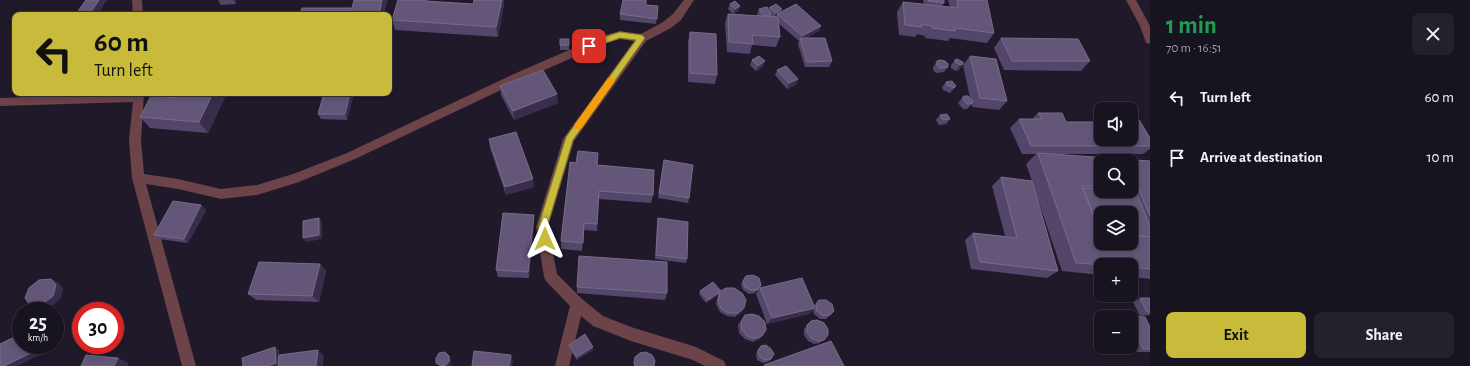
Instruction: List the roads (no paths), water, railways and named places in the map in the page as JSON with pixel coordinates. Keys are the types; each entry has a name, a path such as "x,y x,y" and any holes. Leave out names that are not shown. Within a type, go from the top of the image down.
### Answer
{"street":[{"path":"137,0 138,12"},
{"path":"689,0 677,17 667,25 642,38 569,139 542,227 551,277 577,304 598,321 631,334 696,354 719,366"},
{"path":"1130,0 1138,13 1150,40"},
{"path":"1138,13 1150,15"},
{"path":"138,178 178,184 221,194 257,190 295,178 351,156 520,76 603,40 620,35 642,38"},
{"path":"0,102 119,96"},
{"path":"139,96 135,140 138,178 189,366"},
{"path":"562,366 577,304"}]}
